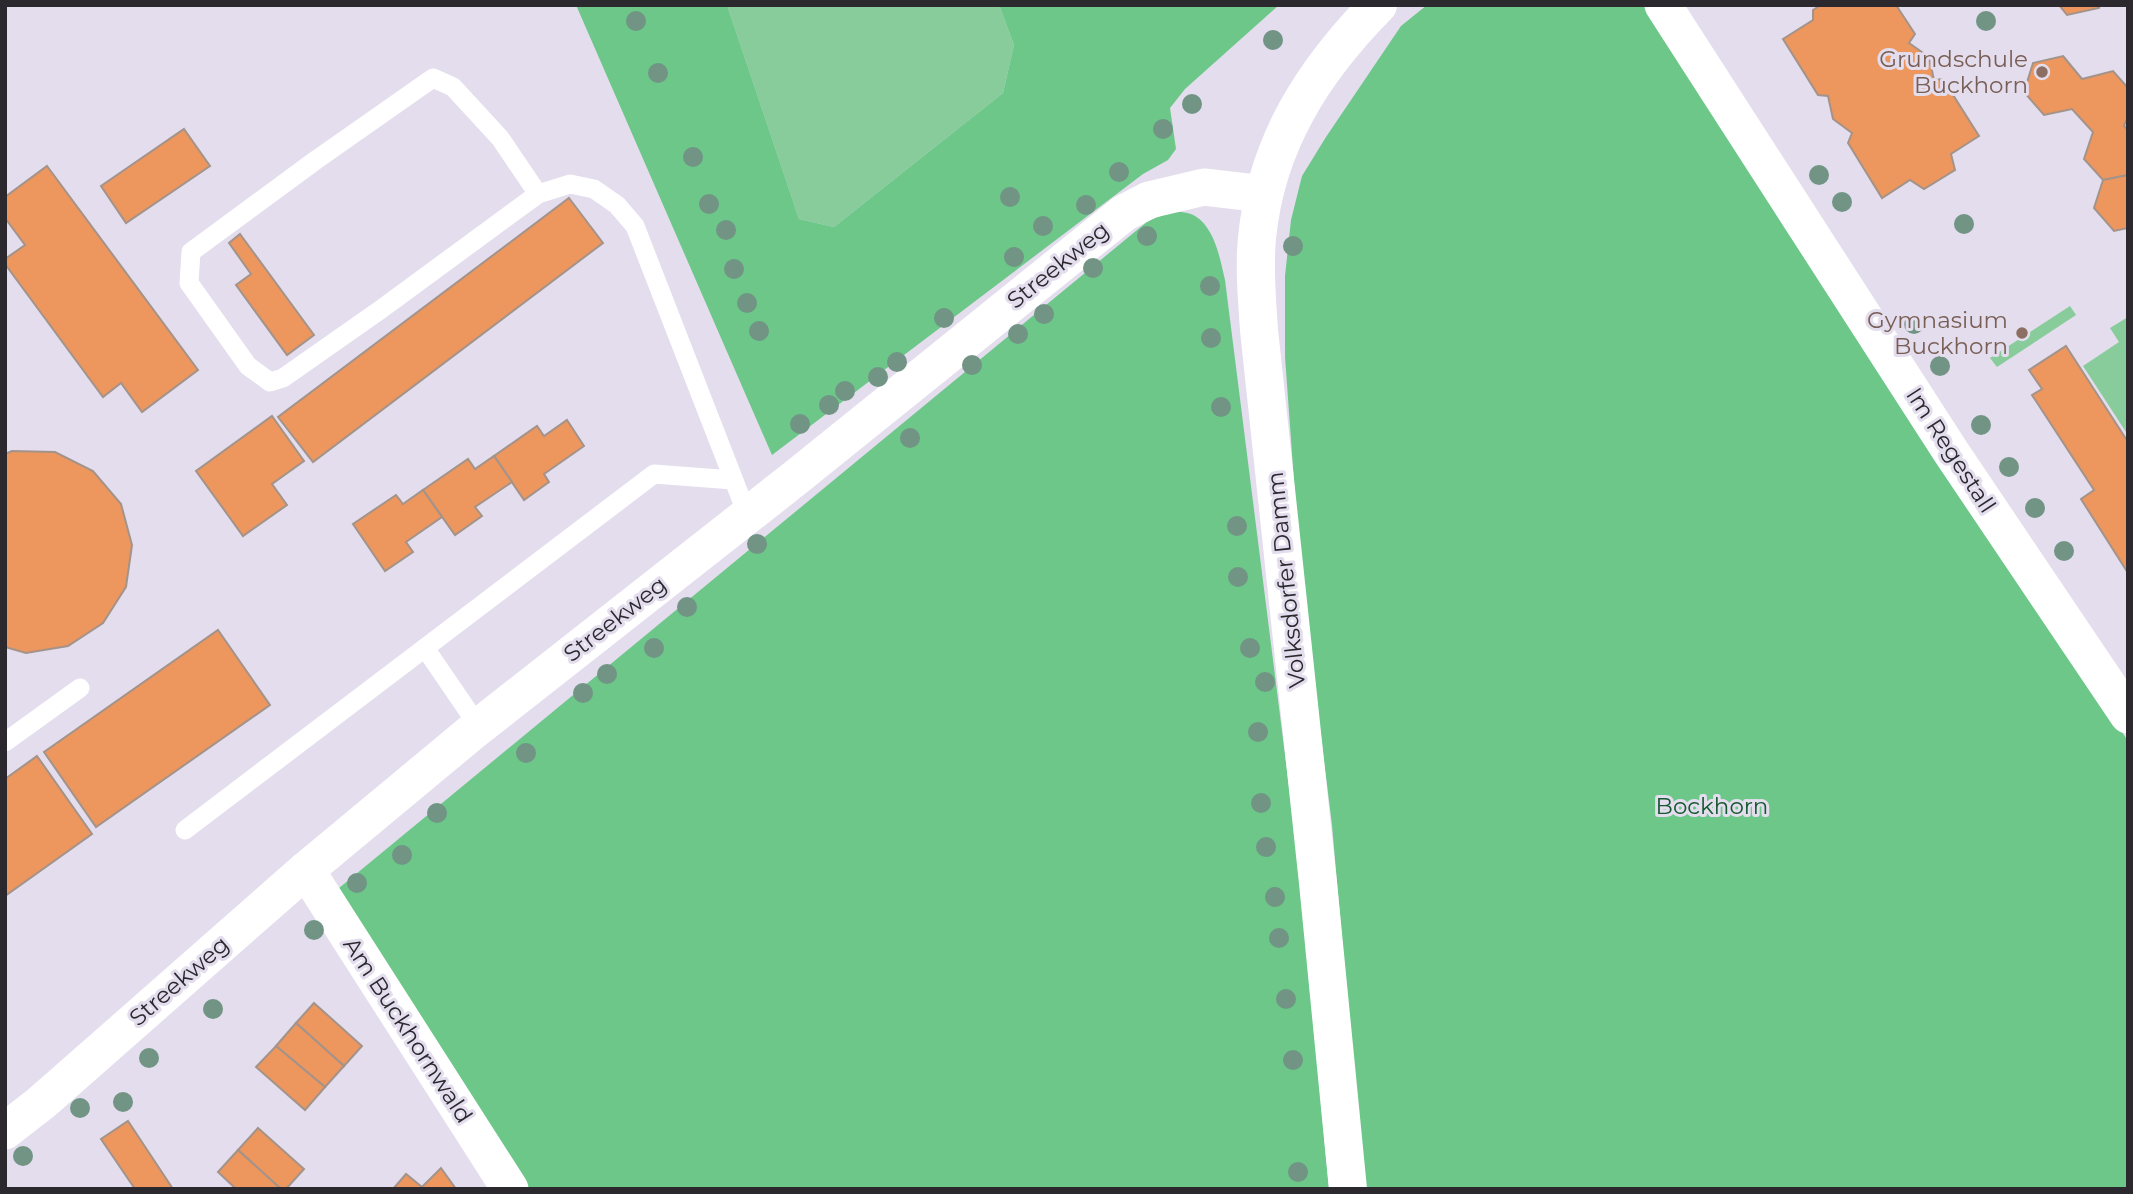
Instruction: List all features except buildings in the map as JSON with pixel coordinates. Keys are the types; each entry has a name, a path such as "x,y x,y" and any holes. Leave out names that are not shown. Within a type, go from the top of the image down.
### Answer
{"main road":[{"name":"Volksdorfer Damm","path":"1348,1189 1259,330 1256,240 1270,169 1300,101 1333,54 1378,5"}],"street":[{"name":"Im Regestall","path":"1663,5 1951,452 2128,715"},
{"name":"Streekweg","path":"5,1131 41,1103 306,870 479,727 794,479 1124,213 1149,200 1204,187 1264,194"},
{"name":"Am Buckhornwald","path":"306,870 510,1189"}],"lane":[{"path":"538,194 500,138 453,87 433,78 191,252 190,283 248,366 270,382 283,378 538,194 570,184 594,189 617,205 635,226 747,514"},
{"path":"185,830 654,474 733,480"},
{"path":"425,648 479,727"},
{"path":"5,742 80,688"}],"green space":[{"path":"576,5 727,5 799,219 834,227 1003,93 1014,45 999,5 1279,5 1185,89 1170,108 1176,149 1168,160 1143,174 772,455"},
{"path":"727,5 999,5 1014,45 1003,93 834,227 799,219"},
{"name":"Bockhorn","path":"1427,5 1647,5 1911,422 2128,741 2128,1189 1364,1189 1332,825 1307,623 1295,495 1285,357 1285,276 1291,220 1302,176 1401,26"},
{"path":"1173,211 1193,215 1202,221 1216,245 1225,280 1298,858 1329,1189 526,1189 333,893 1148,221"},
{"path":"2070,306 2076,315 1997,367 1990,358"},
{"path":"2128,317 2128,435 2083,366 2119,342 2110,328"}],"place":[{"name":"Grundschule Buckhorn","path":"2042,72"},
{"name":"Gymnasium Buckhorn","path":"2022,333"}]}
